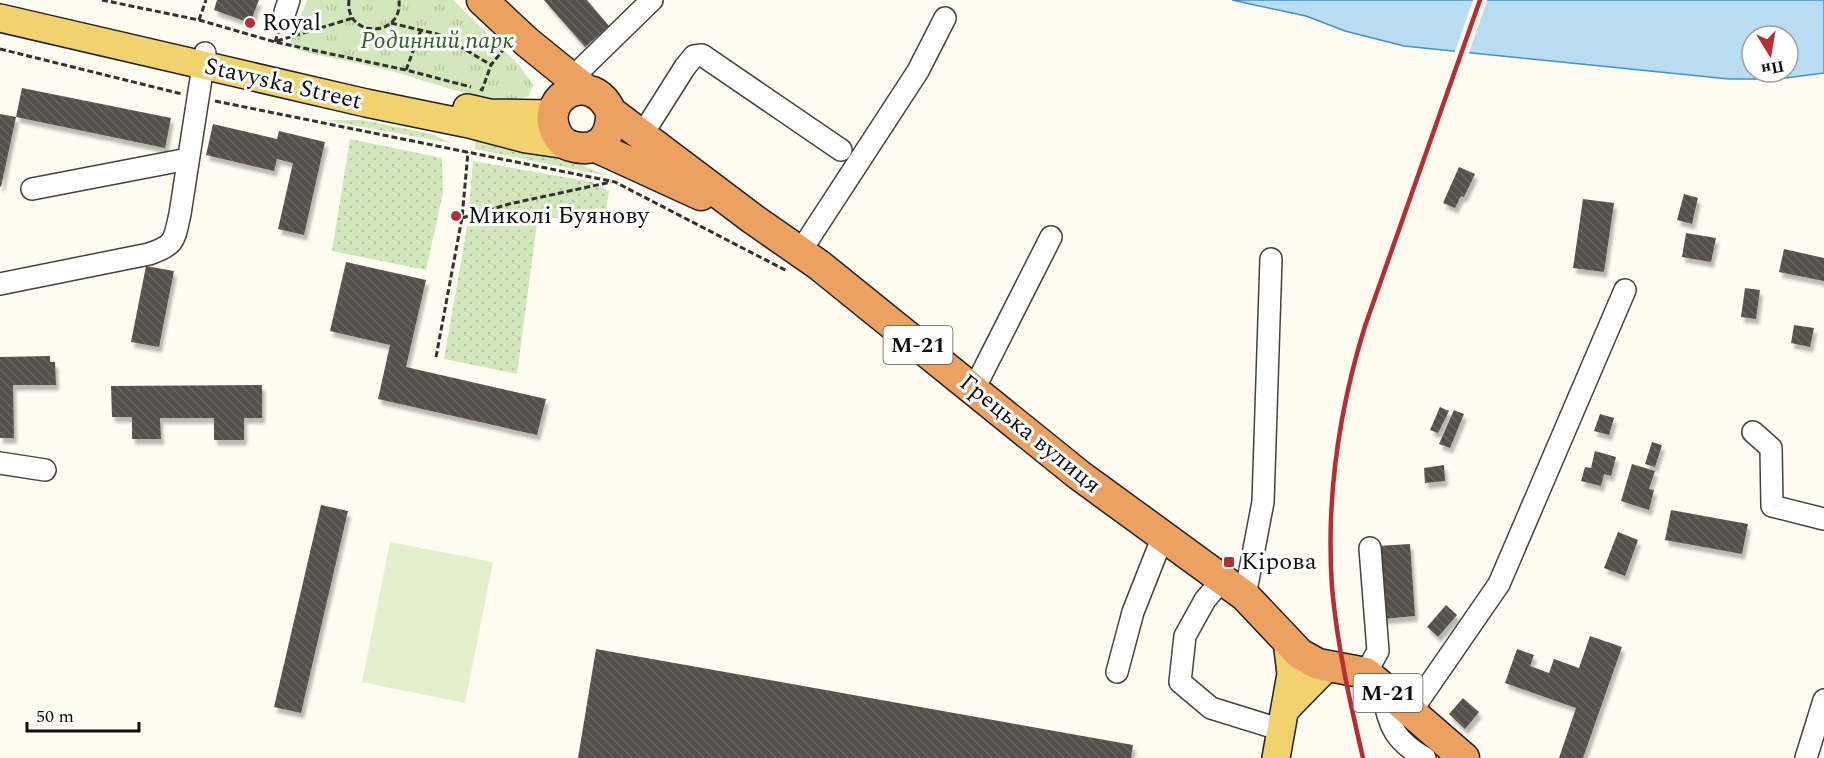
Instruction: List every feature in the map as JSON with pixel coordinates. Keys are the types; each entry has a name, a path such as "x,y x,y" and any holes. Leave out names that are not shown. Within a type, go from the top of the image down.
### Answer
{"highway":[{"name":"М-21","path":"482,0 524,39 579,83 597,93 606,101 611,112"},
{"name":"М-21","path":"524,39 553,112 553,126 558,136 580,146"},
{"path":"553,112 579,83"},
{"path":"580,146 607,137 612,126 611,112"},
{"name":"Грецька вулиця","path":"611,112 753,219 796,263 974,389 1079,475 1243,596 1294,647"},
{"name":"Грецька вулиця","path":"580,146 753,219"},
{"name":"М-21","path":"1294,647 1318,664 1329,665 1373,680 1464,758"}],"main road":[{"name":"Stavyska Street","path":"0,6 366,103 469,124 526,139 580,146"},
{"name":"Stavyska Street","path":"0,18 489,113 553,112"},
{"path":"1243,596 1283,720"},
{"path":"1276,758 1294,647"},
{"path":"1283,720 1329,665"}],"street":[{"path":"579,83 652,0"},
{"path":"796,263 918,71 945,18"},
{"path":"642,135 694,56 702,55 842,150"},
{"path":"0,284 149,254 167,248 175,238 204,59"},
{"path":"32,189 188,159"},
{"path":"974,389 1052,237"},
{"path":"1270,259 1263,502 1243,596 1204,600 1185,636 1180,682 1211,708 1283,720"},
{"path":"1410,713 1499,584 1625,290"},
{"path":"1752,432 1771,448 1772,506 1824,519"},
{"path":"0,463 45,470"},
{"path":"1118,672 1133,612 1162,536"},
{"path":"1370,548 1378,651 1373,680 1390,725 1405,747 1425,758"},
{"path":"1806,758 1824,700"}],"path":[{"path":"102,0 198,20 275,42 406,70 482,90 491,65 499,53 524,39"},
{"path":"198,20 206,0"},
{"path":"350,0 350,12 353,18 364,28 371,29 378,29 391,23 399,11 399,0"},
{"path":"275,42 353,18"},
{"path":"391,23 441,35 491,65"},
{"path":"406,70 421,30"},
{"path":"0,49 197,98 615,182 796,263"},
{"path":"436,357 462,219 468,152"},
{"path":"462,219 509,204 615,182"}],"green space":[{"name":"Родинний парк","path":"307,0 453,0 519,65 533,85 529,96 498,99 479,96 391,71 297,50 291,45 291,41"},
{"path":"325,120 363,120 432,134 451,143"},
{"path":"476,137 574,162 608,176 475,149"},
{"path":"350,139 442,158 443,193 426,270 332,251"},
{"path":"473,161 592,182 609,191 604,224 538,216 517,374 444,359 468,221"},
{"path":"390,542 493,562 465,703 362,682"}],"water":[{"path":"1232,0 1824,0 1824,73 1800,76 1800,24 1740,24 1740,79 1404,46 1345,31 1306,16"}],"pier":[{"path":"1473,0 1487,0 1468,56 1454,54"}],"building":[{"path":"217,0 259,0 250,23 214,10"},
{"path":"544,0 587,0 609,26 585,47"},
{"path":"22,88 171,118 165,148 16,117"},
{"path":"0,114 16,117 1,187 0,186"},
{"path":"213,124 277,139 279,131 325,142 304,235 278,229 293,163 277,159 274,171 206,155"},
{"path":"1459,167 1475,174 1464,197 1461,196 1455,208 1443,203"},
{"path":"1684,194 1698,198 1692,224 1677,220"},
{"path":"1583,199 1614,203 1604,272 1573,268"},
{"path":"1686,233 1716,238 1711,262 1682,257"},
{"path":"1784,249 1824,258 1824,281 1779,272"},
{"path":"346,262 426,280 406,367 546,399 537,435 378,399 390,345 330,331"},
{"path":"146,266 174,271 159,347 131,342"},
{"path":"1745,288 1760,290 1756,319 1741,317"},
{"path":"1794,325 1814,328 1810,347 1791,343"},
{"path":"50,356 50,362 55,362 56,385 13,385 14,438 0,438 0,357"},
{"path":"262,385 262,418 244,418 244,440 214,440 214,418 160,418 161,439 132,439 132,417 112,417 111,386"},
{"path":"1440,407 1449,411 1438,433 1430,430"},
{"path":"1454,410 1464,414 1450,448 1439,444"},
{"path":"1600,414 1614,418 1609,435 1594,431"},
{"path":"1652,442 1662,445 1655,467 1645,464"},
{"path":"1595,451 1616,457 1611,476 1604,474 1601,486 1581,481 1585,467 1591,468"},
{"path":"1632,464 1655,471 1649,489 1654,490 1649,510 1621,501"},
{"path":"1444,465 1445,481 1425,483 1424,468"},
{"path":"321,505 348,511 301,713 274,707"},
{"path":"1671,510 1748,524 1742,554 1665,540"},
{"path":"1618,532 1638,540 1625,576 1604,568"},
{"path":"1410,544 1415,616 1382,619 1377,546"},
{"path":"1446,605 1457,615 1438,637 1427,627"},
{"path":"1590,636 1622,647 1583,758 1559,758 1576,708 1505,683 1517,649 1534,655 1530,666 1549,673 1554,659 1579,668"},
{"path":"596,649 1133,745 1131,758 578,758"},
{"path":"1463,698 1479,712 1465,729 1449,714"}],"railway":[{"path":"1363,758 1341,652 1332,587 1331,521 1336,455 1348,390 1365,326 1480,0"}],"place":[{"name":"Royal","path":"250,23"},
{"name":"Миколі Буянову","path":"456,216"},
{"name":"Кірова","path":"1229,562"}]}
